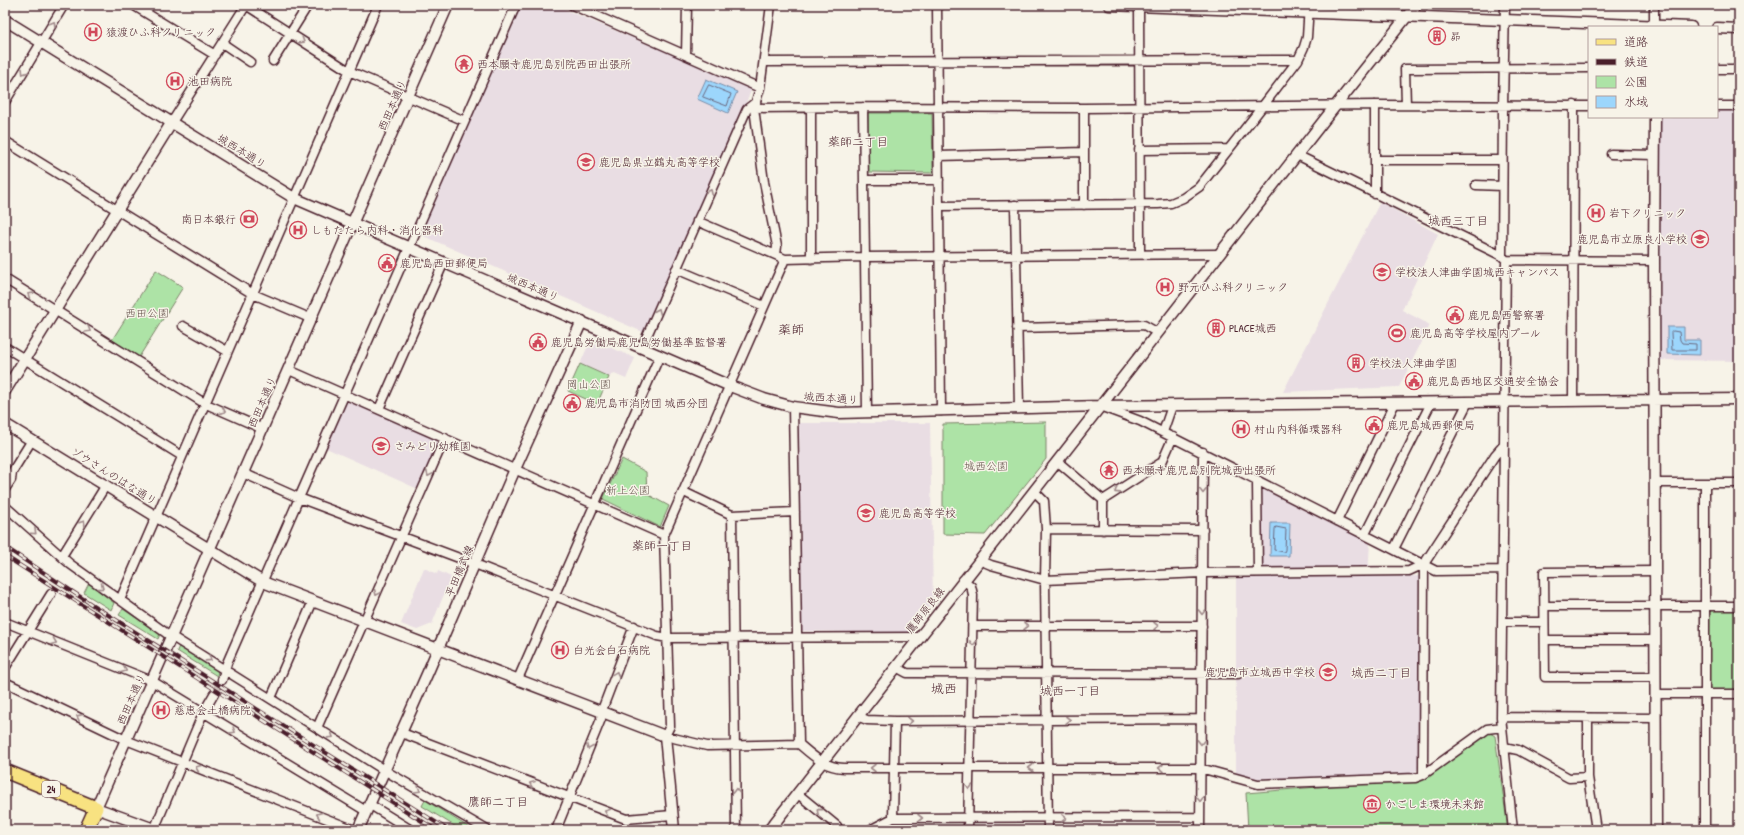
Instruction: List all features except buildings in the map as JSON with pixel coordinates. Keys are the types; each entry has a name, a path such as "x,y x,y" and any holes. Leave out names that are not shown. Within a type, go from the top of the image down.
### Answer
{"main road":[{"name":"24","path":"5,771 96,808"},
{"path":"86,830 96,808"}],"street":[{"path":"5,102 64,5"},
{"path":"134,5 215,55"},
{"path":"5,390 246,5 349,71 465,122"},
{"path":"272,61 308,5"},
{"path":"120,600 155,516 378,5"},
{"name":"西田本通り","path":"96,808 312,319 448,5"},
{"path":"222,680 299,498 516,5"},
{"path":"572,5 760,88"},
{"path":"686,55 687,5"},
{"path":"771,5 760,88 755,105 764,182 777,246 776,255"},
{"path":"938,5 941,411"},
{"path":"1109,5 1309,9 1407,18 1654,26 1654,5"},
{"path":"1139,5 1140,253"},
{"name":"鷹師原良線","path":"770,830 963,580 1416,5"},
{"path":"1505,5 1502,106 1504,402 1501,717 1513,830"},
{"path":"939,206 1139,205 1171,203 1191,194 1199,187 1298,60 1307,37 1309,9"},
{"name":"城西本通り","path":"5,20 294,198 730,386 764,400 793,407 839,413 1100,406 1739,399"},
{"path":"1718,28 1739,28"},
{"path":"222,44 250,62"},
{"path":"764,62 1298,60"},
{"path":"1406,105 1405,69 1588,68"},
{"path":"1718,68 1739,69"},
{"path":"642,347 747,109 755,105 811,108 1139,108 1336,105 1588,106"},
{"path":"1375,105 1375,194"},
{"path":"1573,401 1574,105"},
{"path":"1718,106 1739,106"},
{"path":"863,107 867,412"},
{"path":"811,108 811,259"},
{"path":"1084,108 1084,205"},
{"path":"1655,118 1654,399 1656,830"},
{"path":"5,141 253,294 312,319"},
{"path":"1139,150 1228,150"},
{"path":"938,156 1084,152"},
{"path":"1611,154 1655,155"},
{"path":"1297,155 1504,258 1654,261"},
{"path":"1376,160 1502,160"},
{"path":"864,180 939,180"},
{"path":"1476,185 1502,186"},
{"path":"1015,205 1017,256 1018,408"},
{"path":"698,221 784,259 1140,253 1220,254"},
{"path":"674,830 665,736 670,726 664,535 784,259"},
{"path":"379,409 444,262"},
{"path":"676,269 764,306"},
{"path":"5,279 204,403 263,429"},
{"name":"平田橋武線","path":"357,830 402,733 515,469 582,321"},
{"path":"1017,328 1144,325 1158,333"},
{"path":"183,326 227,352"},
{"path":"5,347 182,456"},
{"path":"518,679 660,355"},
{"path":"289,370 664,535"},
{"path":"1365,534 1431,402"},
{"path":"1394,549 1468,402"},
{"path":"1337,521 1395,403"},
{"path":"1100,406 1140,420 1436,571 1502,570"},
{"path":"1163,432 1172,406"},
{"path":"793,407 799,744"},
{"name":"ゾウさんのはな通り","path":"5,424 263,582 602,710 665,736"},
{"path":"1103,500 1162,462 1173,437"},
{"path":"317,728 445,438"},
{"path":"5,489 11,480 12,472 32,440"},
{"path":"979,560 991,565 1045,580 1202,573 1409,571 1424,564 1495,455 1503,446"},
{"path":"1200,830 1203,452"},
{"path":"1057,461 1103,500 1103,530"},
{"path":"243,473 299,498 668,638 920,637"},
{"path":"1257,481 1258,572"},
{"path":"1655,483 1739,483"},
{"path":"1705,483 1705,830"},
{"path":"62,556 106,485"},
{"path":"1034,491 1044,501 1046,529 1045,626 1047,673 1048,830"},
{"path":"684,492 732,515 795,512"},
{"path":"5,506 62,556 120,600 172,636 384,770 487,830"},
{"path":"732,515 736,830"},
{"path":"1046,529 1203,530"},
{"path":"1423,775 1424,564"},
{"path":"1655,571 1544,572 1545,677 1655,677"},
{"path":"963,580 971,586 973,595 968,830"},
{"path":"5,668 51,594"},
{"path":"271,698 313,601"},
{"path":"1544,606 1739,606"},
{"path":"5,622 152,681 203,713 368,808 411,830"},
{"path":"1502,622 1544,622"},
{"path":"556,830 601,719 602,710 634,626"},
{"path":"973,626 1202,626"},
{"path":"1545,640 1655,640"},
{"path":"896,667 907,673 1238,674"},
{"path":"5,682 126,740 357,830"},
{"path":"96,808 155,830 203,713 214,694"},
{"path":"1655,694 1739,694"},
{"path":"857,716 867,720 895,721 1201,720"},
{"path":"1501,717 1655,718"},
{"path":"1588,718 1588,777 1596,830"},
{"path":"893,818 895,721"},
{"path":"665,736 707,746 799,744 822,763 833,768 1200,768 1258,784 1415,778 1423,775 1487,729 1502,727"},
{"path":"402,733 626,819 672,815"},
{"path":"1504,747 1518,750 1569,778 1588,777"},
{"path":"798,794 837,826 838,830"},
{"path":"870,830 893,818 1200,817"}],"shaded area":[{"name":"鹿児島県立鶴丸高等学校","path":"522,5 547,5 561,8 750,87 751,91 645,333 419,234"},
{"name":"鹿児島市立原良小学校","path":"1718,110 1739,110 1739,361 1660,360 1661,118 1718,118"},
{"name":"学校法人津曲学園城西キャンパス","path":"1380,202 1438,234 1402,310 1430,325 1399,387 1283,392"},
{"path":"600,343 635,358 626,379 612,373 610,377 580,364 587,348"},
{"name":"さみどり幼稚園","path":"349,402 436,440 437,444 418,489 326,448 345,404"},
{"name":"鹿児島高等学校","path":"799,423 930,423 933,602 907,633 802,631"},
{"name":"鹿児島市立城西中学校","path":"1263,489 1370,542 1368,576 1420,576 1419,766 1415,773 1258,779 1236,773 1236,577 1261,577 1260,491"},
{"path":"424,568 437,574 438,571 451,577 432,624 417,630 401,624"}],"green space":[{"path":"868,113 932,113 933,173 868,172"},
{"name":"西田公園","path":"156,270 183,287 139,357 112,340"},
{"name":"岡山公園","path":"580,364 609,377 597,404 568,391"},
{"name":"城西公園","path":"1046,422 1046,459 985,535 943,534 943,424"},
{"name":"新上公園","path":"622,459 646,472 647,494 669,506 660,527 603,499"},
{"path":"89,583 114,603 111,610 84,593"},
{"path":"123,609 160,634 158,639 119,615"},
{"path":"1711,610 1739,610 1739,691 1712,690 1709,687 1709,614"},
{"path":"179,646 218,670 217,676 177,651"},
{"path":"1488,732 1495,736 1508,830 1248,830 1246,793 1426,778"},
{"path":"425,800 473,830 461,830 422,806"}],"water":[{"path":"706,79 737,92 728,113 697,99"},
{"path":"1667,327 1684,327 1684,340 1700,340 1700,355 1667,354"},
{"path":"1271,523 1290,523 1289,556 1270,556"}],"tunnel":[{"path":"214,694 222,680"}],"railway":[{"path":"5,547 91,604 448,830"},
{"path":"5,556 436,830"}],"place":[{"name":"猿渡ひふ科クリニック","path":"93,32"},
{"name":"昴","path":"1437,36"},
{"name":"西本願寺鹿児島別院西田出張所","path":"464,64"},
{"name":"池田病院","path":"175,81"},
{"name":"鹿児島県立鶴丸高等学校","path":"586,162"},
{"name":"岩下クリニック","path":"1596,213"},
{"name":"南日本銀行","path":"249,219"},
{"name":"しもたたら内科・消化器科","path":"298,230"},
{"name":"鹿児島市立原良小学校","path":"1700,239"},
{"name":"鹿児島西田郵便局","path":"387,263"},
{"name":"学校法人津曲学園城西キャンパス","path":"1382,272"},
{"name":"野元ひふ科クリニック","path":"1165,287"},
{"name":"鹿児島西警察署","path":"1455,315"},
{"name":"PLACE城西","path":"1216,328"},
{"name":"鹿児島高等学校屋内プール","path":"1397,333"},
{"name":"鹿児島労働局鹿児島労働基準監督署","path":"538,342"},
{"name":"学校法人津曲学園","path":"1356,363"},
{"name":"鹿児島西地区交通安全協会","path":"1414,381"},
{"name":"鹿児島市消防団 城西分団","path":"572,403"},
{"name":"鹿児島城西郵便局","path":"1374,425"},
{"name":"村山内科循環器科","path":"1241,429"},
{"name":"さみどり幼稚園","path":"381,446"},
{"name":"西本願寺鹿児島別院城西出張所","path":"1109,470"},
{"name":"鹿児島高等学校","path":"866,513"},
{"name":"白光会白石病院","path":"560,650"},
{"name":"鹿児島市立城西中学校","path":"1328,672"},
{"name":"慈恵会土橋病院","path":"161,710"},
{"name":"かごしま環境未来館","path":"1372,804"}],"district":[{"name":"薬師二丁目","path":"858,142"},
{"name":"城西三丁目","path":"1458,221"},
{"name":"薬師","path":"791,329"},
{"name":"薬師一丁目","path":"662,546"},
{"name":"城西二丁目","path":"1381,673"},
{"name":"城西","path":"944,688"},
{"name":"城西一丁目","path":"1070,691"},
{"name":"鷹師二丁目","path":"498,802"}]}
